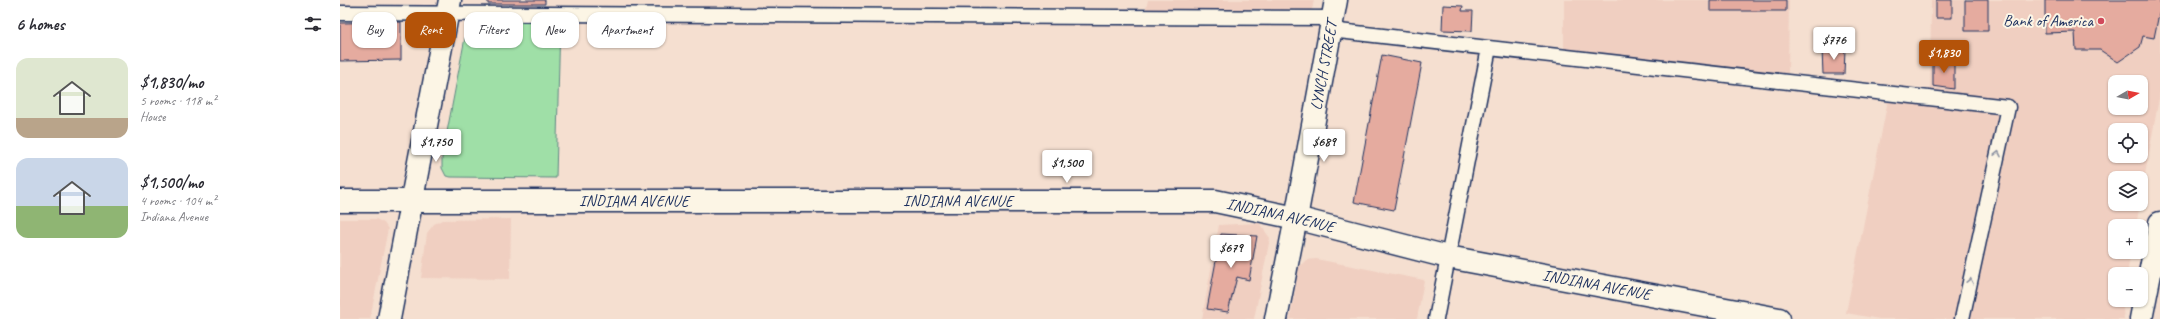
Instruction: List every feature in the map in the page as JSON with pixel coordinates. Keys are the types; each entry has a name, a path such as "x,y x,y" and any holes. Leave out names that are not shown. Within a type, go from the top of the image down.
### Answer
{"street":[{"path":"390,319 449,6"},
{"name":"LYNCH STREET","path":"1276,319 1333,16"},
{"name":"INDIANA AVENUE","path":"340,201 1215,201 1296,218 1448,257 1779,319"},
{"path":"2141,319 2160,222"}],"lane":[{"path":"340,13 449,6 1333,16 1489,48 2008,108 1962,319"},
{"path":"1436,319 1489,48"}],"shaded area":[{"path":"1148,0 1314,0 1312,10 1146,9"},
{"path":"1564,0 1789,0 1788,74 1564,49"},
{"path":"1931,0 2160,0 2160,93 2148,158 2148,123 2108,123 2108,163 2147,163 2146,171 2108,171 2108,211 2139,211 2137,219 2108,219 2108,259 2130,259 2128,267 2108,267 2108,307 2123,307 2124,319 1879,319 1846,313 1888,100 1930,104"},
{"path":"340,219 376,219 384,223 388,229 370,319 340,319"},
{"path":"511,219 510,279 421,278 427,233 434,224 442,220"},
{"path":"1259,223 1270,238 1254,319 1202,319 1219,225"},
{"path":"1316,259 1424,280 1417,319 1290,319 1299,267 1306,260"}],"green space":[{"path":"523,22 531,22 531,48 559,48 556,178 451,177 446,176 442,168 442,158 464,43 464,48 523,48"}],"building":[{"path":"488,0 545,0 545,4 488,4"},
{"path":"1710,0 1786,0 1786,11 1710,11"},
{"path":"1936,0 1952,0 1952,18 1936,18"},
{"path":"1965,0 1988,0 1988,31 1965,31"},
{"name":"Bank of America","path":"2045,0 2160,0 2160,9 2154,38 2143,36 2140,47 2118,62 2100,50 2076,50 2075,32 2045,33"},
{"path":"1443,5 1463,6 1462,11 1473,11 1472,31 1442,30"},
{"path":"397,22 401,22 401,60 340,61 340,23 352,23 352,48 397,48"},
{"path":"1822,49 1845,49 1844,74 1823,74"},
{"path":"1382,55 1422,63 1394,210 1354,202"},
{"path":"1933,59 1954,62 1954,89 1933,86"},
{"path":"1221,234 1257,236 1249,280 1237,277 1228,312 1207,309"}],"place":[{"name":"Bank of America","path":"2101,21"}]}
